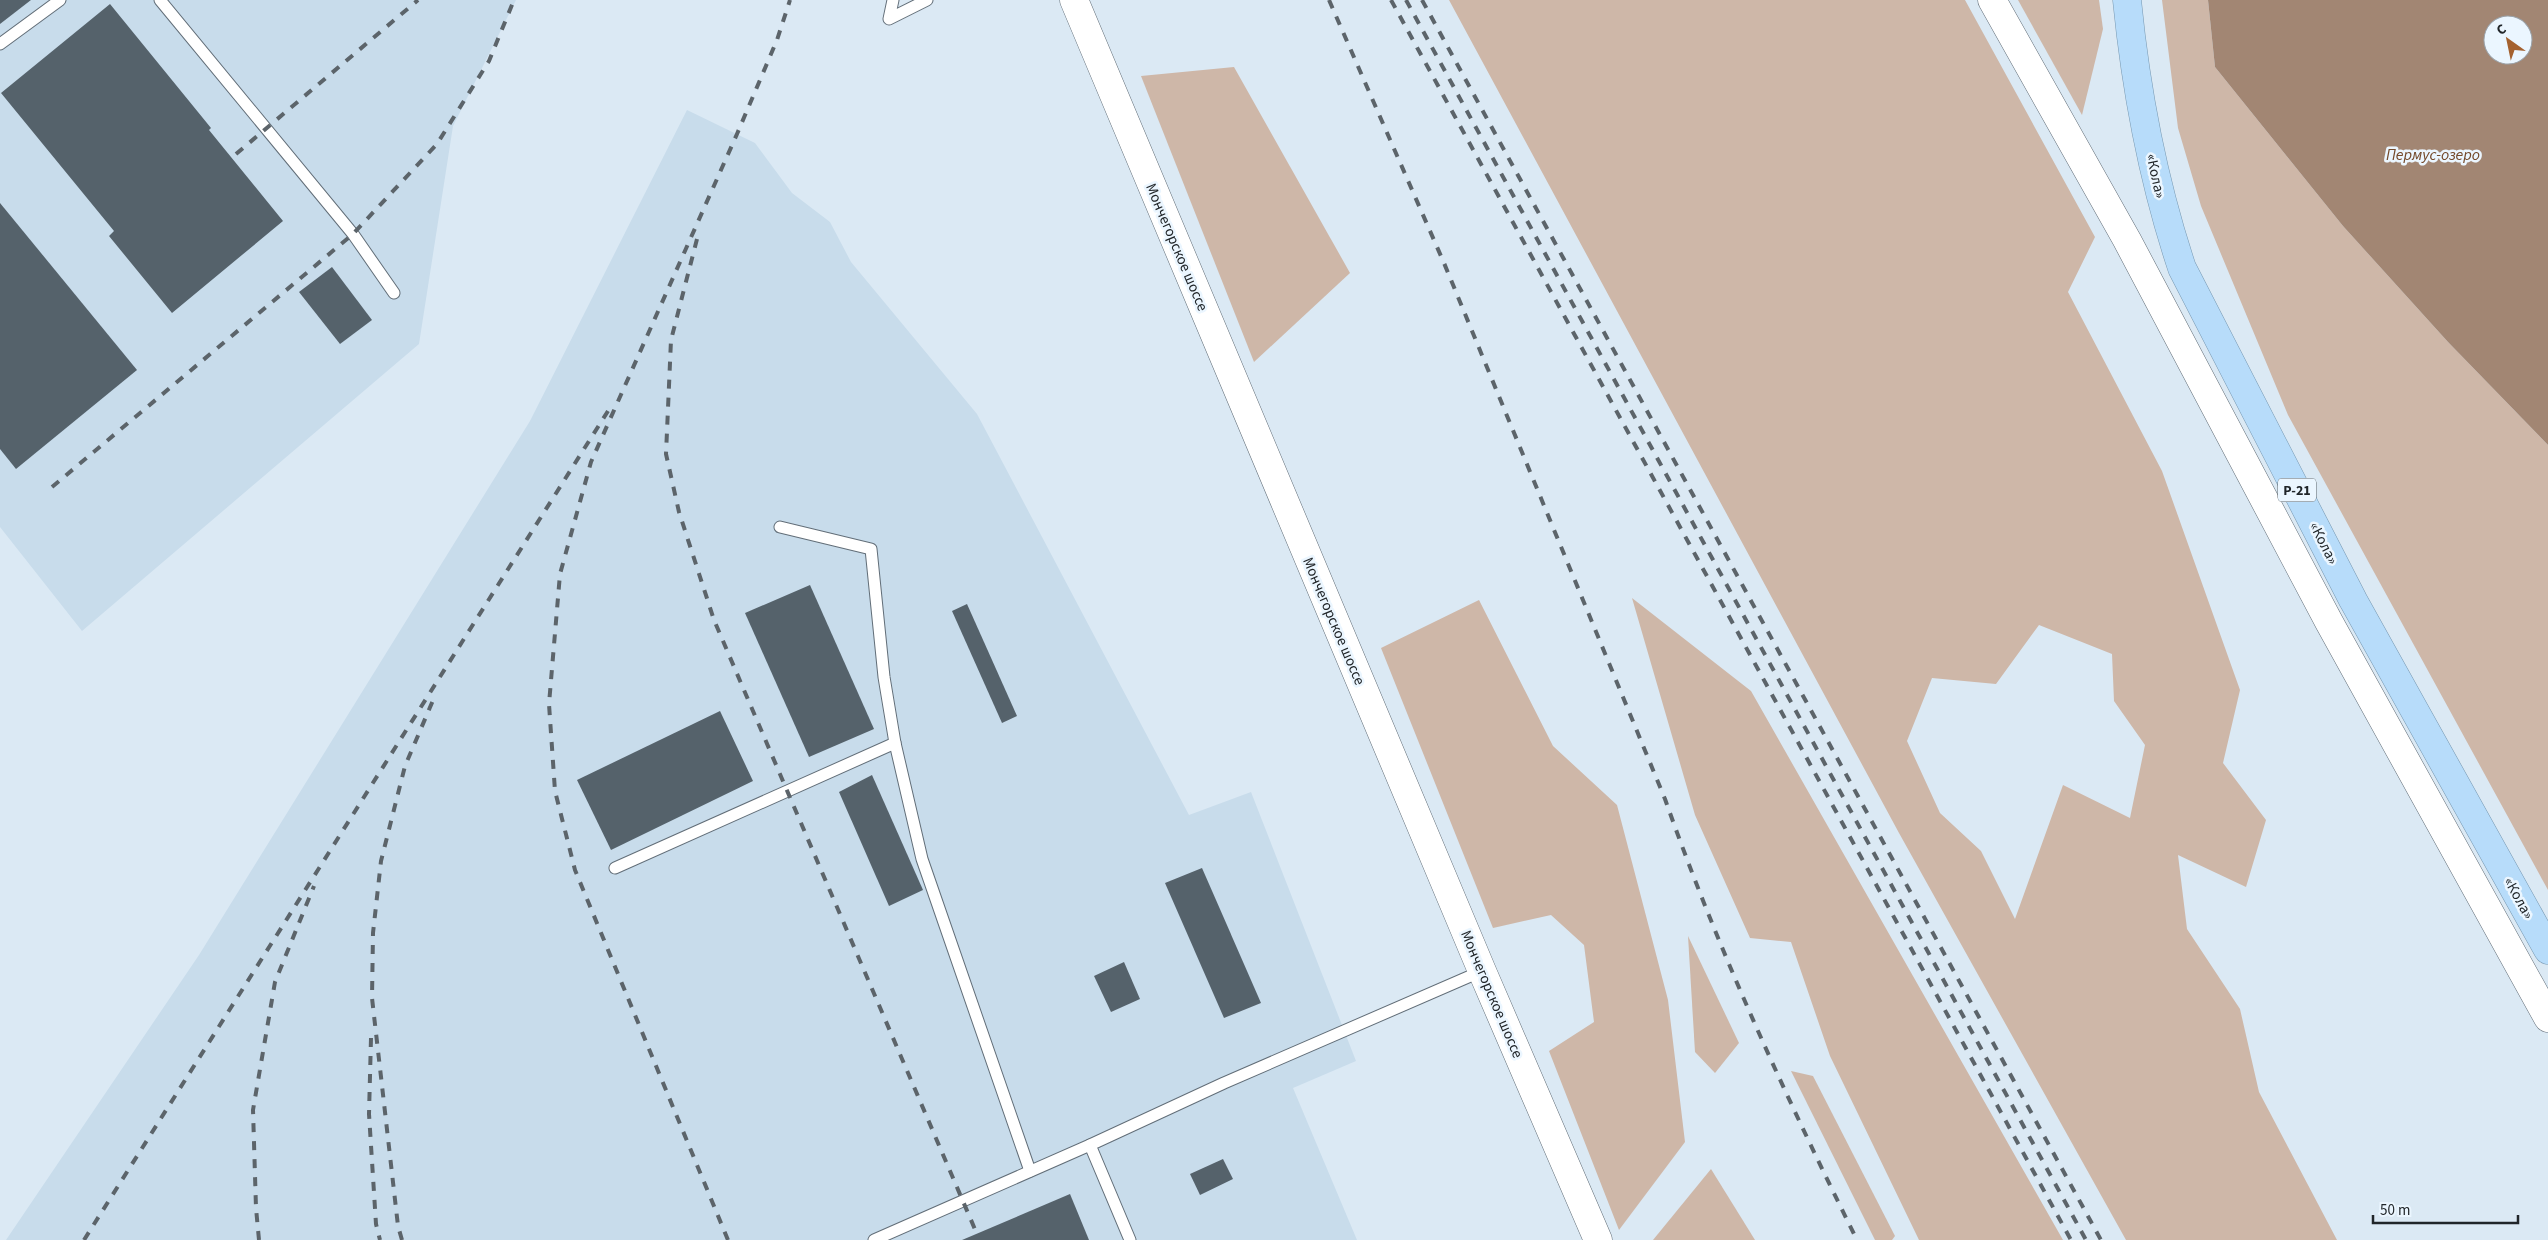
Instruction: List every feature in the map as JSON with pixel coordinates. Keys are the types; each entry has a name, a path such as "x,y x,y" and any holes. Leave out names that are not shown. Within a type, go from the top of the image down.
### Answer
{"highway":[{"name":"«Кола»","path":"2126,0 2136,82 2165,216 2182,268 2353,600 2548,950"}],"street":[{"name":"Мончегорское шоссе","path":"1074,0 1482,971 1598,1240"},
{"path":"1992,0 2128,240 2329,622 2548,1018"}],"lane":[{"path":"0,44 60,0"},
{"path":"160,0 353,234 394,293"},
{"path":"893,0 889,19 927,0"},
{"path":"780,527 871,549 884,678 895,743 922,859 1030,1171"},
{"path":"615,868 895,743"},
{"path":"874,1240 1090,1145 1224,1083 1482,971"},
{"path":"1090,1145 1130,1240"}],"shaded area":[{"path":"0,0 516,0 453,126 419,344 82,631 0,527"},
{"path":"1449,0 1965,0 2095,237 2068,292 2162,471 2240,690 2223,763 2266,820 2246,887 2178,855 2187,929 2240,1009 2259,1092 2337,1240 2126,1240 1899,833","holes":["2039,625 2112,654 2114,701 2145,745 2130,818 2063,785 2015,919 1981,851 1940,813 1907,741 1932,678 1996,684"]},
{"path":"2018,0 2099,0 2103,29 2082,115"},
{"path":"2162,0 2208,0 2215,67 2343,226 2448,342 2548,445 2548,890 2288,415 2201,206 2178,128"},
{"path":"1234,67 1350,273 1254,362 1141,76"},
{"path":"687,110 755,143 792,193 830,222 851,262 977,414 1189,815 1251,792 1356,1061 1293,1088 1357,1240 6,1240 199,955 530,421"},
{"path":"1632,598 1751,691 2063,1240 1919,1240 1830,1056 1791,942 1750,938 1695,815"},
{"path":"1479,600 1553,746 1617,805 1668,1000 1685,1142 1619,1230 1549,1051 1594,1022 1584,945 1551,915 1493,928 1381,648"},
{"path":"1688,936 1739,1043 1715,1073 1695,1052"},
{"path":"1791,1071 1813,1076 1895,1236 1892,1240 1875,1240"},
{"path":"1711,1169 1755,1240 1653,1240"}],"water":[{"name":"Пермус-озеро","path":"2208,0 2548,0 2548,445 2448,342 2343,226 2215,67"}],"building":[{"path":"0,0 31,0 0,24"},
{"path":"110,4 211,128 209,130 283,221 172,313 109,236 114,231 1,93"},
{"path":"0,203 137,370 16,469 0,449"},
{"path":"332,267 372,320 340,344 299,292"},
{"path":"810,585 874,729 809,757 745,613"},
{"path":"967,604 1017,716 1002,723 952,611"},
{"path":"720,711 753,781 611,850 577,780"},
{"path":"872,775 923,890 889,906 839,792"},
{"path":"1202,868 1261,1003 1224,1018 1165,883"},
{"path":"1124,962 1140,999 1111,1012 1094,976"},
{"path":"1223,1159 1233,1179 1200,1195 1190,1174"},
{"path":"1070,1194 1089,1240 962,1240"}],"railway":[{"path":"236,154 418,0"},
{"path":"52,487 353,234 437,144 489,61 514,0"},
{"path":"728,1240 575,870 555,791 549,704 560,574 591,462 737,134 777,40 790,0"},
{"path":"1329,0 1444,263 1665,799 1707,912 1730,967 1804,1132 1857,1240"},
{"path":"1391,0 2071,1240"},
{"path":"1406,0 2086,1240"},
{"path":"1422,0 2101,1240"},
{"path":"697,239 671,340 666,454 679,512 714,620 977,1234"},
{"path":"84,1240 608,411"},
{"path":"402,1240 398,1226 372,998 373,933 381,861 405,766 434,698"},
{"path":"259,1240 256,1208 253,1110 275,982 314,886"},
{"path":"371,1038 369,1114 376,1224 380,1240"}]}
